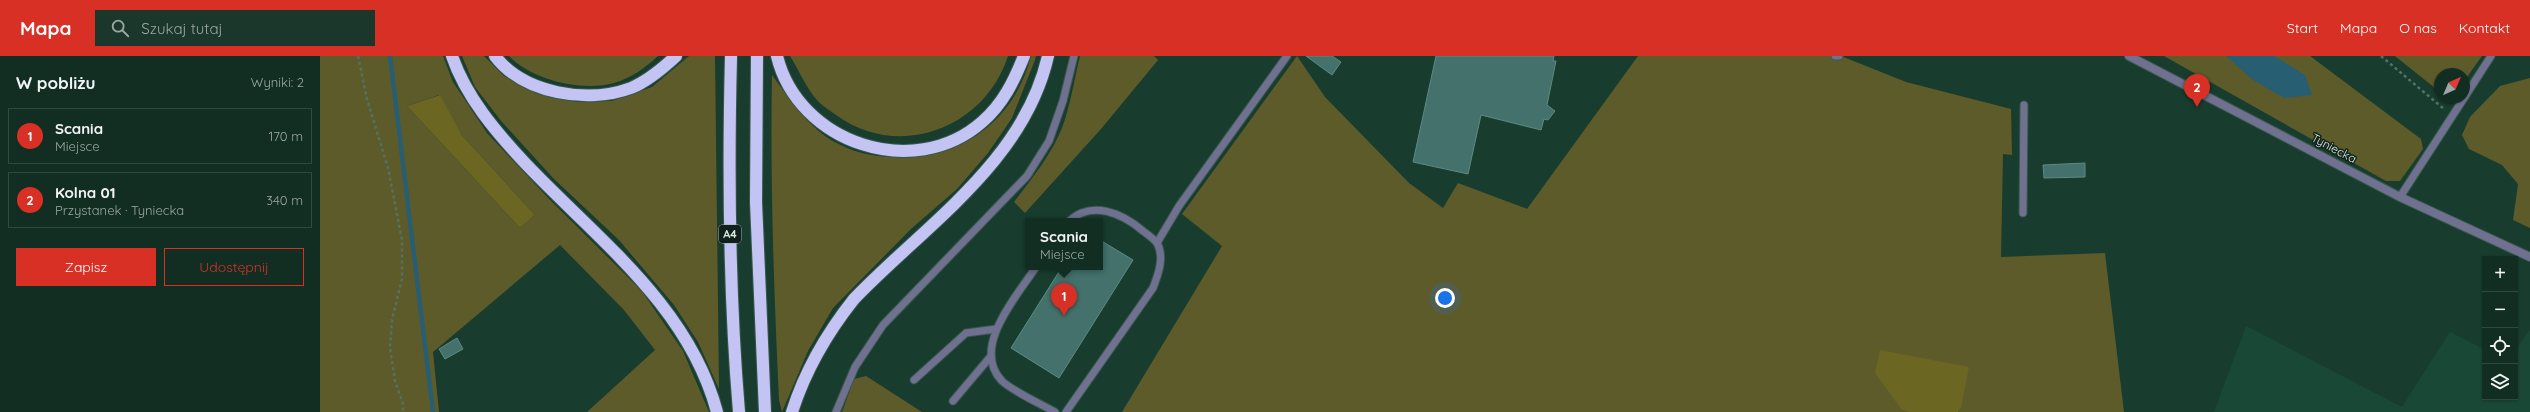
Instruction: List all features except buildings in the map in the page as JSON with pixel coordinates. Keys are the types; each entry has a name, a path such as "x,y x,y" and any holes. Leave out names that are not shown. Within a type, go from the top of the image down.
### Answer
{"highway":[{"path":"452,56 468,91 487,120 546,185 633,269 658,300 696,358 717,412"},
{"path":"495,56 525,80 544,89 566,94 589,95 608,94 631,88 657,74 676,56"},
{"name":"A4","path":"731,56 729,200 732,304 739,412"},
{"name":"A4","path":"757,56 756,202 765,412"},
{"path":"777,56 789,85 802,104 825,126 842,138 866,147 896,152 922,149 953,140 981,123 998,106 1013,83 1024,56"},
{"path":"792,412 806,377 820,348 836,321 854,299 980,178 1020,126 1033,98 1048,56"}],"street":[{"name":"Tyniecka","path":"2129,56 2400,197 2530,257"}],"lane":[{"path":"836,412 855,367 883,325 1027,176 1049,140 1063,101 1074,56"},
{"path":"1066,412 1152,288 1160,267 1157,243 1179,206 1287,56"},
{"path":"2470,89 2491,56"},
{"path":"2400,197 2460,104"},
{"path":"2023,213 2024,105"},
{"path":"1072,218 1090,210 1110,211 1129,219 1157,243"},
{"path":"1034,270 996,329 991,356 994,370 1003,382 1055,412"},
{"path":"914,380 966,333 996,329"},
{"path":"953,401 991,356"}],"path":[{"path":"358,56 367,99 388,168 402,240 402,279 392,320 390,348 395,381 403,404 403,412"},
{"path":"2381,56 2452,116"}],"shaded area":[{"path":"320,56 443,56 453,82 487,133 552,202 641,290 683,351 709,412 587,412 655,350 624,310 560,245 433,352 439,412 320,412","holes":["439,95 462,135 535,215 520,228 407,106"]},
{"path":"462,56 484,56 504,76 536,93 577,102 612,101 652,87 689,56 715,56 719,389 698,342 674,305 619,240 554,179 502,122 475,87"},
{"path":"509,56 658,56 638,72 620,81 587,86 558,82 531,72"},
{"path":"790,56 1008,56 997,81 980,102 960,118 937,130 912,136 886,135 861,129 836,115 821,104 813,95"},
{"path":"1031,56 1036,56 1012,118 988,153 957,189 912,228 833,308 808,351 782,412 779,400 774,278 772,197 772,75 806,119 822,134 854,151 888,157 936,152 954,147 982,132 1004,111 1013,98 1026,71"},
{"path":"1080,56 1154,56 1158,60 1101,129 1025,213 1014,202 1044,161 1062,128"},
{"path":"1297,56 1325,97 1409,183 1443,208 1458,183 1527,209 1638,56 1841,56 1906,82 2011,109 2012,155 2003,154 2001,257 2105,253 2124,412 1958,412 1961,408 1902,410 1908,412 1122,412 1222,246 1182,214"},
{"path":"2164,56 2310,56 2421,139 2423,149 2400,181 2386,181"},
{"path":"2395,56 2482,56 2470,73 2470,68 2434,68 2434,87"},
{"path":"2530,78 2530,228 2513,220 2518,184 2502,165 2469,149 2462,135 2470,117 2500,86"},
{"path":"440,95 462,135 535,215 520,228 407,106"},
{"path":"2246,326 2402,407 2450,332 2482,348 2482,400 2518,400 2518,346 2530,330 2530,412 2214,412"},
{"path":"1880,350 1969,367 1961,408 1958,412 1908,412 1902,410 1875,373"},
{"path":"866,376 922,412 842,412 854,379"}],"water":[{"path":"2226,56 2274,56 2305,75 2312,95 2284,98 2253,80"}],"waterway":[{"path":"390,56 433,412"}],"place":[{"name":"Kolna 01","path":"2197,107"},
{"name":"Scania","path":"1064,316"}]}
